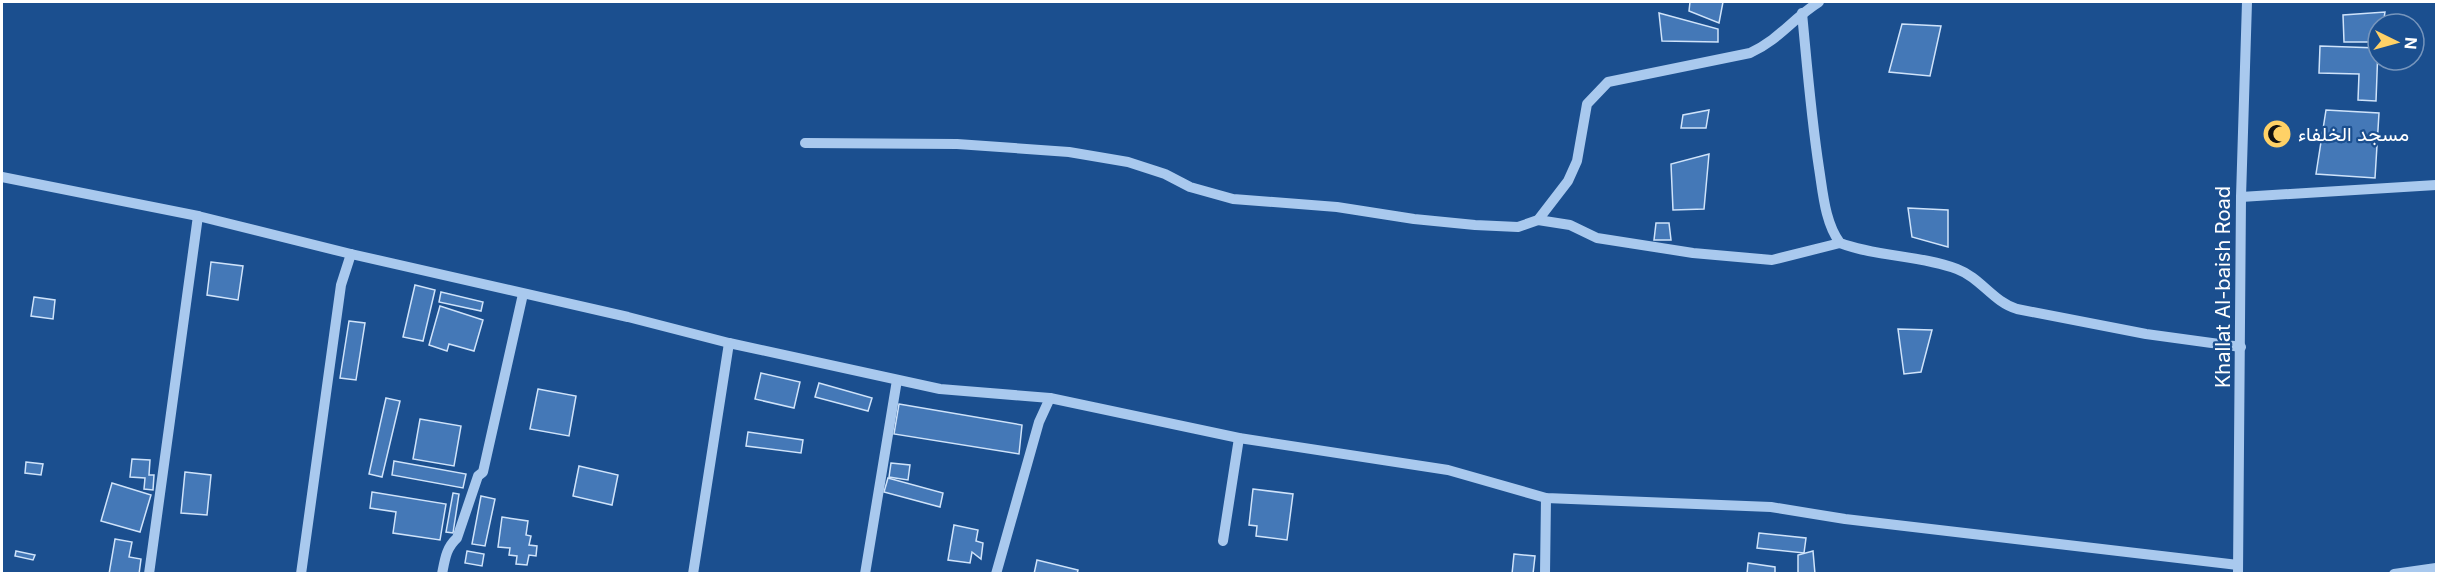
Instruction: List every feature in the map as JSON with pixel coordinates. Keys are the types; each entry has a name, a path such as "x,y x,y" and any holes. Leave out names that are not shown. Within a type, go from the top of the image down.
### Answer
{"street":[{"path":"1538,220 1568,181 1577,161 1587,104 1608,82 1750,53 1769,44 1802,13 1819,2"},
{"name":"Khallat Al-baish Road","path":"2238,569 2241,196 2247,2"},
{"path":"1802,13 1809,100 1825,203 1833,234 1840,243"},
{"path":"805,143 957,144 1070,152 1128,162 1165,174 1190,187 1233,199 1337,207 1414,219 1475,225 1518,226 1538,220 1570,225 1597,238 1693,253 1772,261 1840,243 1953,267 1975,278 2002,303 2018,309 2146,334 2241,347"},
{"path":"2,177 198,216 729,343 940,389 1050,398 1239,438 1448,470 1546,498 1771,507 1868,522 2238,569"},
{"path":"2241,196 2436,185"},
{"path":"149,573 198,216"},
{"path":"301,573 341,285 351,254"},
{"path":"442,573 446,553 450,544 457,538 478,476 483,472 523,294"},
{"path":"693,573 729,343"},
{"path":"865,573 897,380"},
{"path":"996,573 1039,422 1050,398"},
{"path":"1223,541 1239,438"},
{"path":"1545,573 1546,498"},
{"path":"2394,573 2436,568"}],"building":[{"path":"1690,2 1723,2 1719,23 1689,11"},
{"path":"1659,13 1718,29 1718,42 1662,41"},
{"path":"2366,13 2366,42 2344,42 2343,15"},
{"path":"1902,24 1941,26 1930,76 1889,72"},
{"path":"2320,46 2366,48 2366,72 2377,72 2376,101 2358,100 2359,74 2319,73"},
{"path":"1709,110 1706,128 1681,128 1683,115"},
{"path":"2326,110 2379,113 2375,178 2316,174"},
{"path":"1709,154 1704,209 1673,210 1671,164"},
{"path":"1908,208 1948,210 1948,247 1912,237"},
{"path":"1656,223 1669,223 1671,240 1654,240"},
{"path":"211,262 243,266 238,300 207,295"},
{"path":"415,285 435,290 423,341 403,337"},
{"path":"441,292 483,302 481,311 439,302"},
{"path":"34,297 55,300 53,319 31,316"},
{"path":"440,306 483,320 474,351 449,344 447,351 429,345"},
{"path":"349,321 365,323 356,380 340,378"},
{"path":"1898,329 1932,330 1921,372 1904,374"},
{"path":"761,373 800,382 794,408 755,399"},
{"path":"819,383 872,398 868,411 815,397"},
{"path":"538,389 576,396 569,436 530,429"},
{"path":"386,398 400,401 382,477 369,474"},
{"path":"899,404 1022,425 1019,454 894,434"},
{"path":"420,419 461,426 454,466 413,459"},
{"path":"748,432 803,440 801,453 746,446"},
{"path":"132,459 150,460 149,475 154,475 153,490 144,489 145,478 130,477"},
{"path":"394,461 466,474 463,488 392,475"},
{"path":"26,462 43,464 41,475 25,473"},
{"path":"891,463 910,465 908,480 889,477"},
{"path":"579,466 618,475 612,505 573,496"},
{"path":"185,472 211,475 207,515 181,513"},
{"path":"888,478 943,493 940,507 884,492"},
{"path":"112,483 151,495 140,532 101,521"},
{"path":"1253,489 1293,494 1287,540 1256,536 1257,526 1249,525"},
{"path":"372,492 446,504 440,540 393,533 396,512 370,508"},
{"path":"453,493 459,494 453,533 446,532"},
{"path":"481,496 495,499 485,546 472,544"},
{"path":"502,517 528,521 526,535 531,536 529,545 537,546 536,556 529,555 527,565 516,564 517,556 509,555 510,548 498,547"},
{"path":"954,525 978,530 976,541 983,543 981,559 972,552 970,563 948,560"},
{"path":"1759,533 1806,538 1804,553 1757,548"},
{"path":"115,539 132,542 129,557 141,559 139,574 109,574"},
{"path":"16,551 35,555 33,560 15,556"},
{"path":"467,551 484,554 482,566 465,563"},
{"path":"1813,551 1815,574 1798,574 1798,555"},
{"path":"1514,554 1535,556 1533,574 1512,574"},
{"path":"1037,560 1078,570 1077,574 1034,574"},
{"path":"1748,563 1775,567 1775,574 1747,574"}],"place":[{"name":"مسجد الخلفاء","path":"2277,134"}]}
